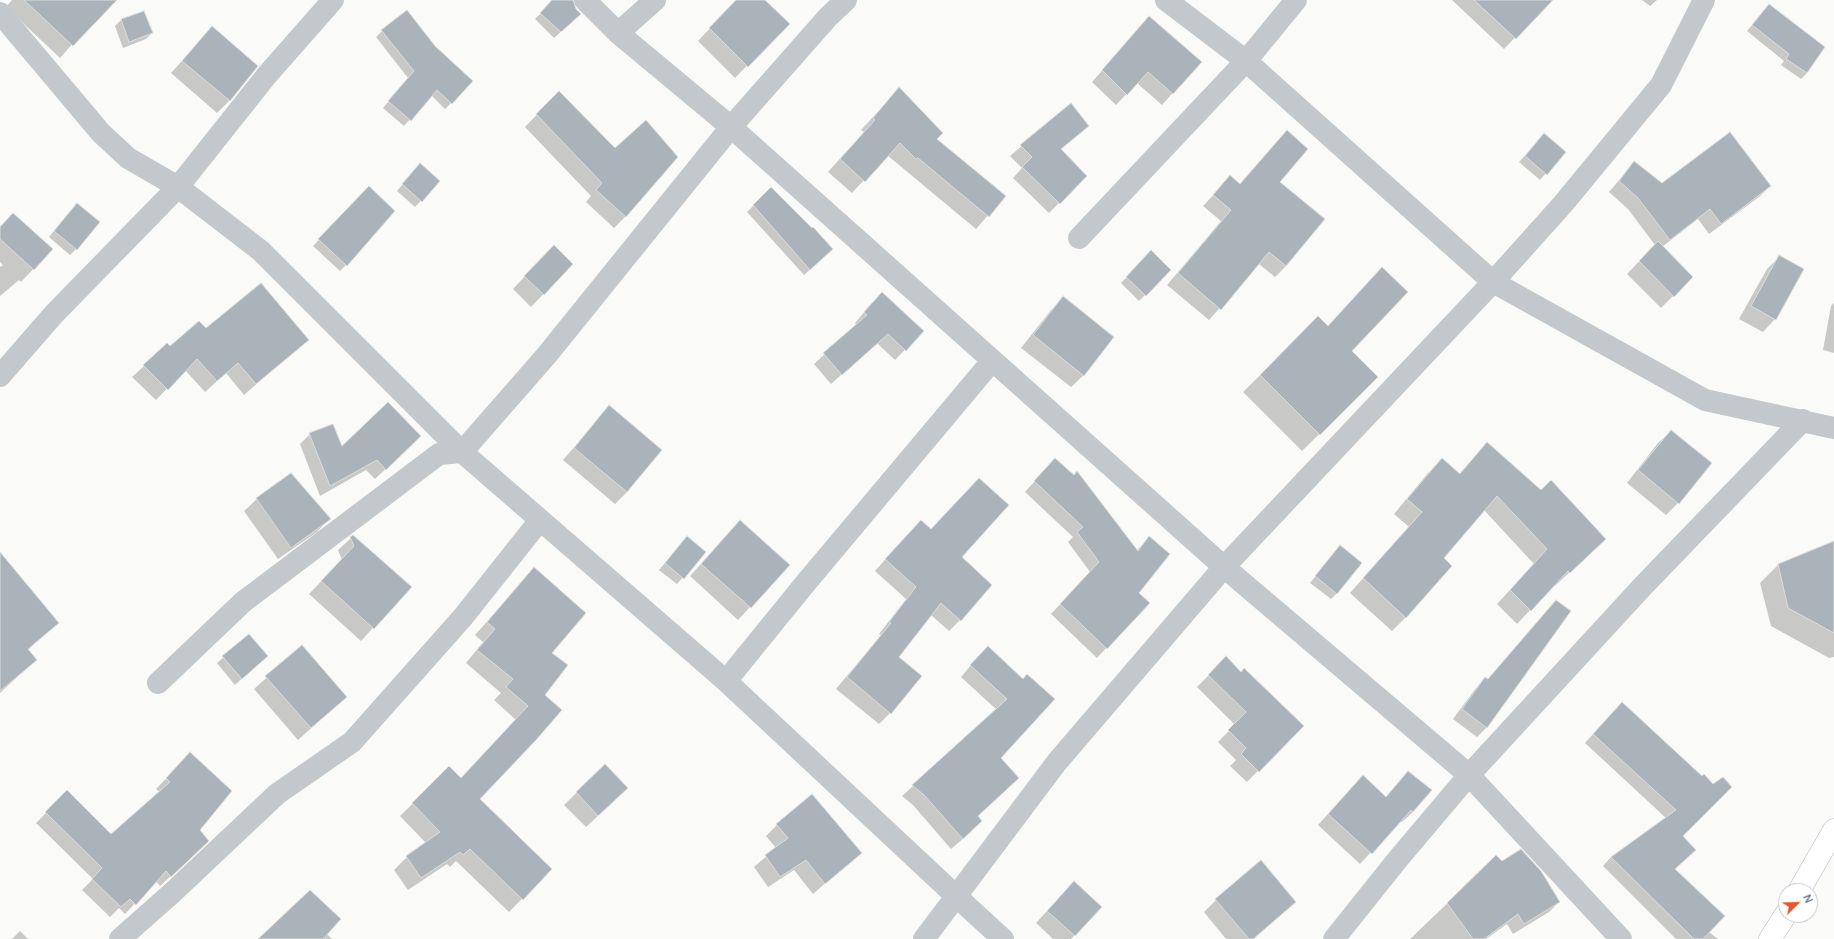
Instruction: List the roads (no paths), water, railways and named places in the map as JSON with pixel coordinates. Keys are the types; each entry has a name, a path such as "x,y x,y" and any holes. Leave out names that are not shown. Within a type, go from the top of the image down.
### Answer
{"highway":[{"path":"1804,883 1834,830"},
{"path":"1770,939 1780,923"}],"street":[{"path":"0,376 54,314 178,187 267,75 333,0"},
{"path":"585,0 618,34 731,127 1224,567 1469,775 1621,939"},
{"path":"618,34 655,0"},
{"path":"158,683 243,602 439,454 462,452 546,356 731,127 828,17 846,0"},
{"path":"1166,0 1246,61 1493,282 1705,400 1803,420 1834,428"},
{"path":"1079,238 1246,61 1296,0"},
{"path":"924,939 1057,762 1224,567 1493,282 1563,204 1661,85 1704,0"},
{"path":"0,14 101,133 128,158 178,187 261,251 462,452 726,681 1003,939"},
{"path":"726,681 804,584 992,361"},
{"path":"1334,939 1398,859 1469,775 1643,586 1803,420"},
{"path":"120,939 172,893 277,794 352,742 463,617 540,520"}]}
